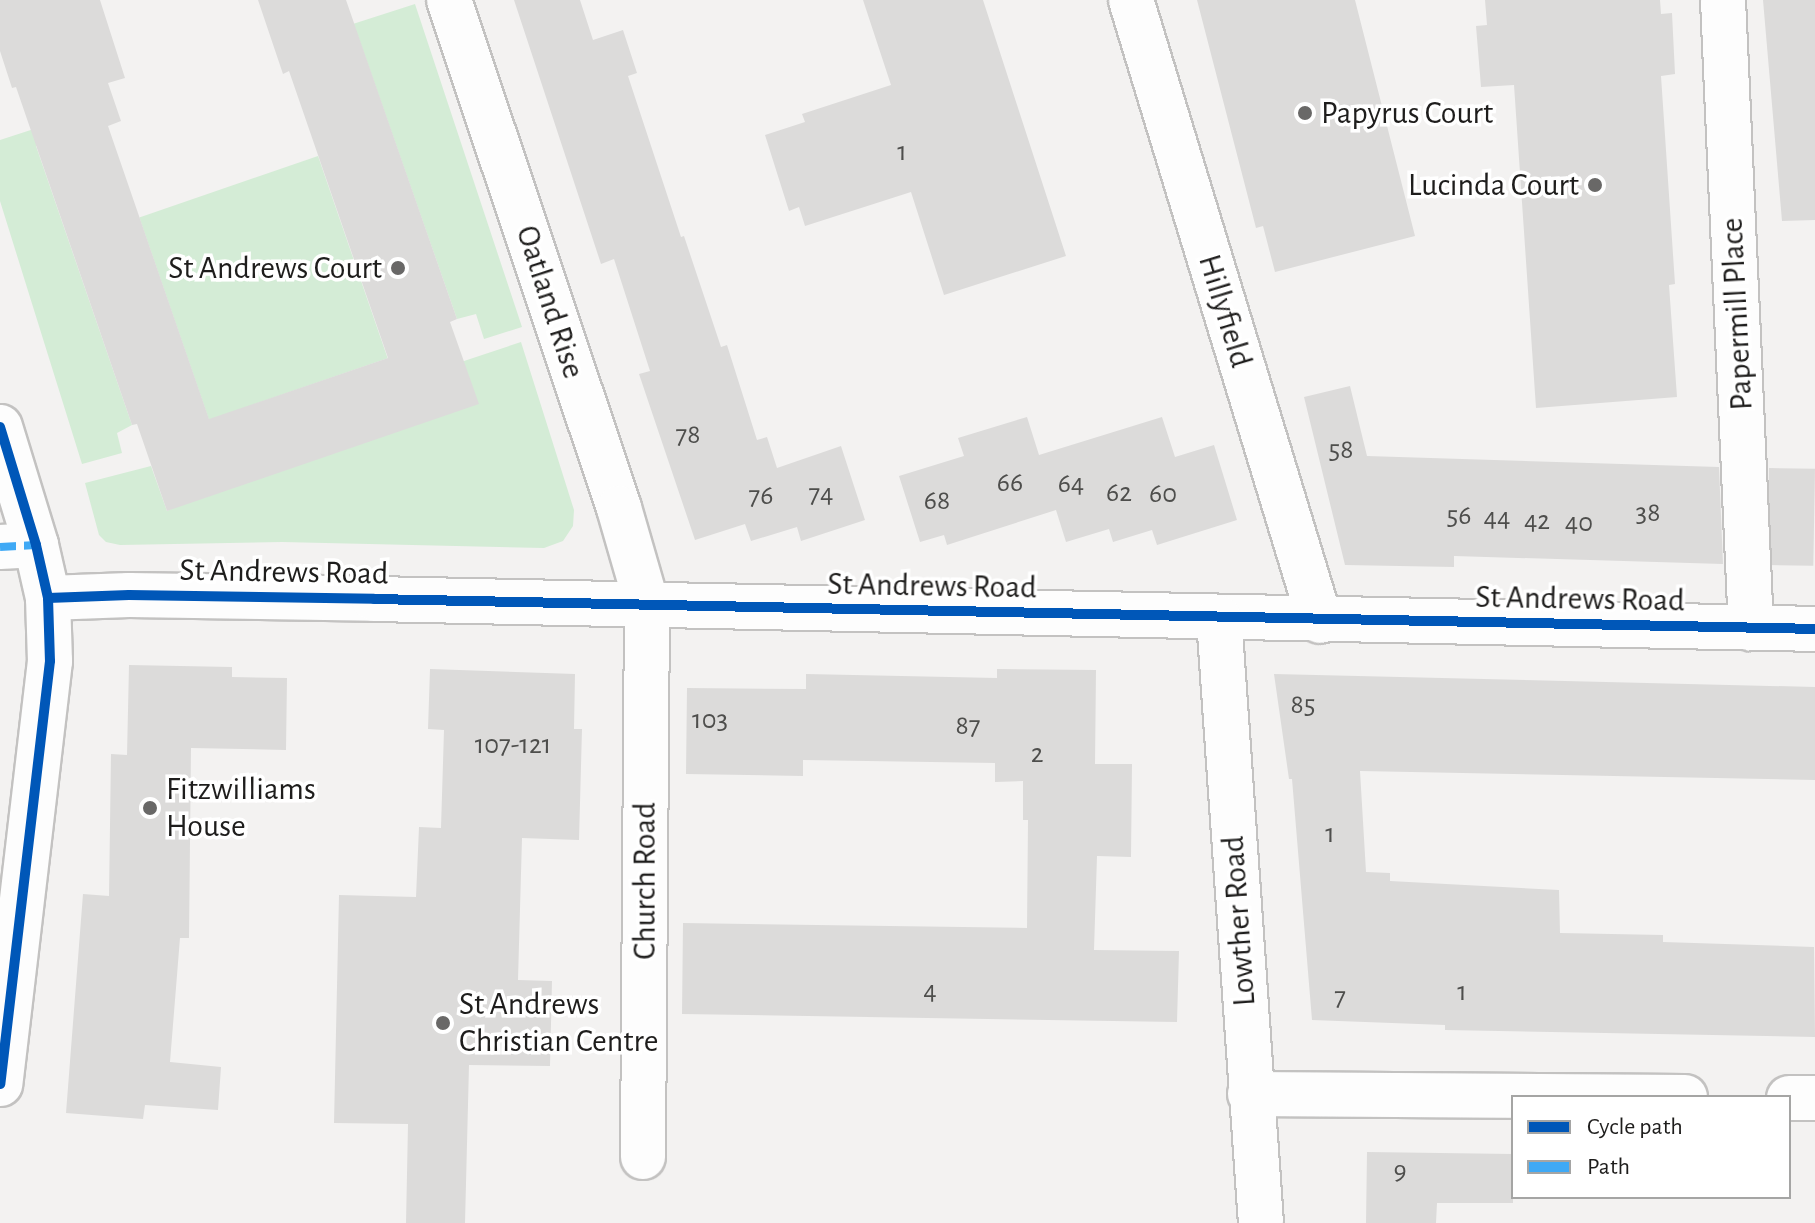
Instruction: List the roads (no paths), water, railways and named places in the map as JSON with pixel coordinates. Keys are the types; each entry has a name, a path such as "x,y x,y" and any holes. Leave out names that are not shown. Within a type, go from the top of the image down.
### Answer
{"street":[{"name":"Oatland Rise","path":"449,0 619,508 647,605"},
{"name":"Hillyfield","path":"1131,0 1320,621"},
{"name":"Papermill Place","path":"1723,0 1751,628"},
{"path":"0,427 18,546 48,598 50,661 0,1084"},
{"name":"St Andrews Road","path":"48,598 129,595 1815,629"},
{"name":"Church Road","path":"643,1157 647,605"},
{"name":"Lowther Road","path":"1219,618 1261,1223"},
{"path":"1250,1094 1511,1096"},
{"path":"1791,1098 1815,1098"}],"place":[{"name":"Papyrus Court","path":"1305,113"},
{"name":"Lucinda Court","path":"1595,185"},
{"name":"St Andrews Court","path":"398,268"},
{"name":"Fitzwilliams House","path":"150,808"},
{"name":"St Andrews Christian Centre","path":"443,1023"}]}
